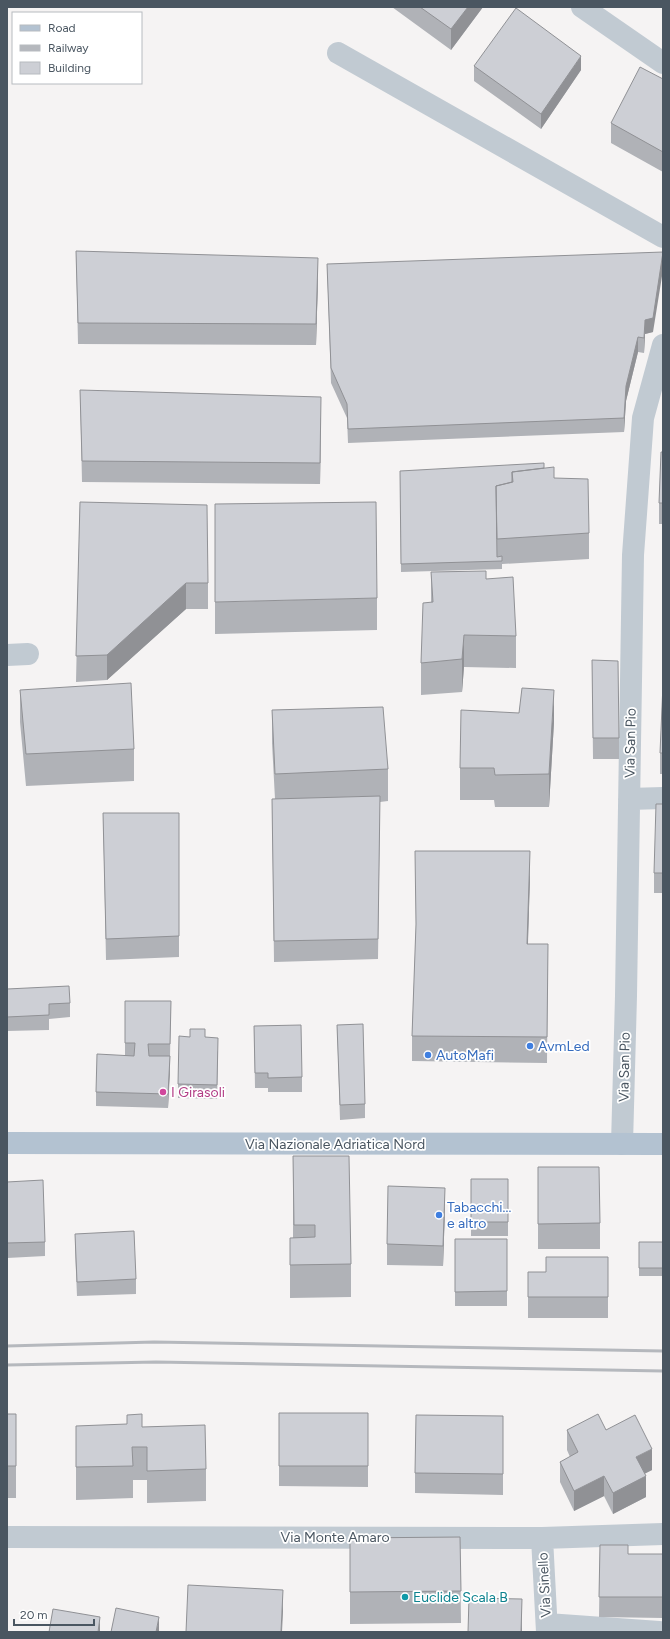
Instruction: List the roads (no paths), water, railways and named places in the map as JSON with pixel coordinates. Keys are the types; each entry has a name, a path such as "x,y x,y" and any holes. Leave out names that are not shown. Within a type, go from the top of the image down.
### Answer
{"main road":[{"name":"Via Nazionale Adriatica Nord","path":"7,1143 663,1144"}],"street":[{"path":"591,10 663,63"},
{"path":"338,53 663,237"},
{"name":"Via San Pio","path":"622,1144 633,555 643,418 663,345"},
{"path":"629,799 663,798"},
{"name":"Via Monte Amaro","path":"7,1537 542,1538 663,1534"},
{"name":"Via Sinello","path":"542,1538 547,1628"},
{"path":"547,1628 659,1632"}],"railway":[{"path":"7,1346 154,1342 663,1351"},
{"path":"7,1365 156,1362 663,1371"}],"place":[{"name":"AvmLed","path":"530,1046"},
{"name":"AutoMafi","path":"428,1055"},
{"name":"I Girasoli","path":"163,1092"},
{"name":"Tabacchi... e altro","path":"439,1215"},
{"name":"Euclide Scala B","path":"405,1597"}]}
